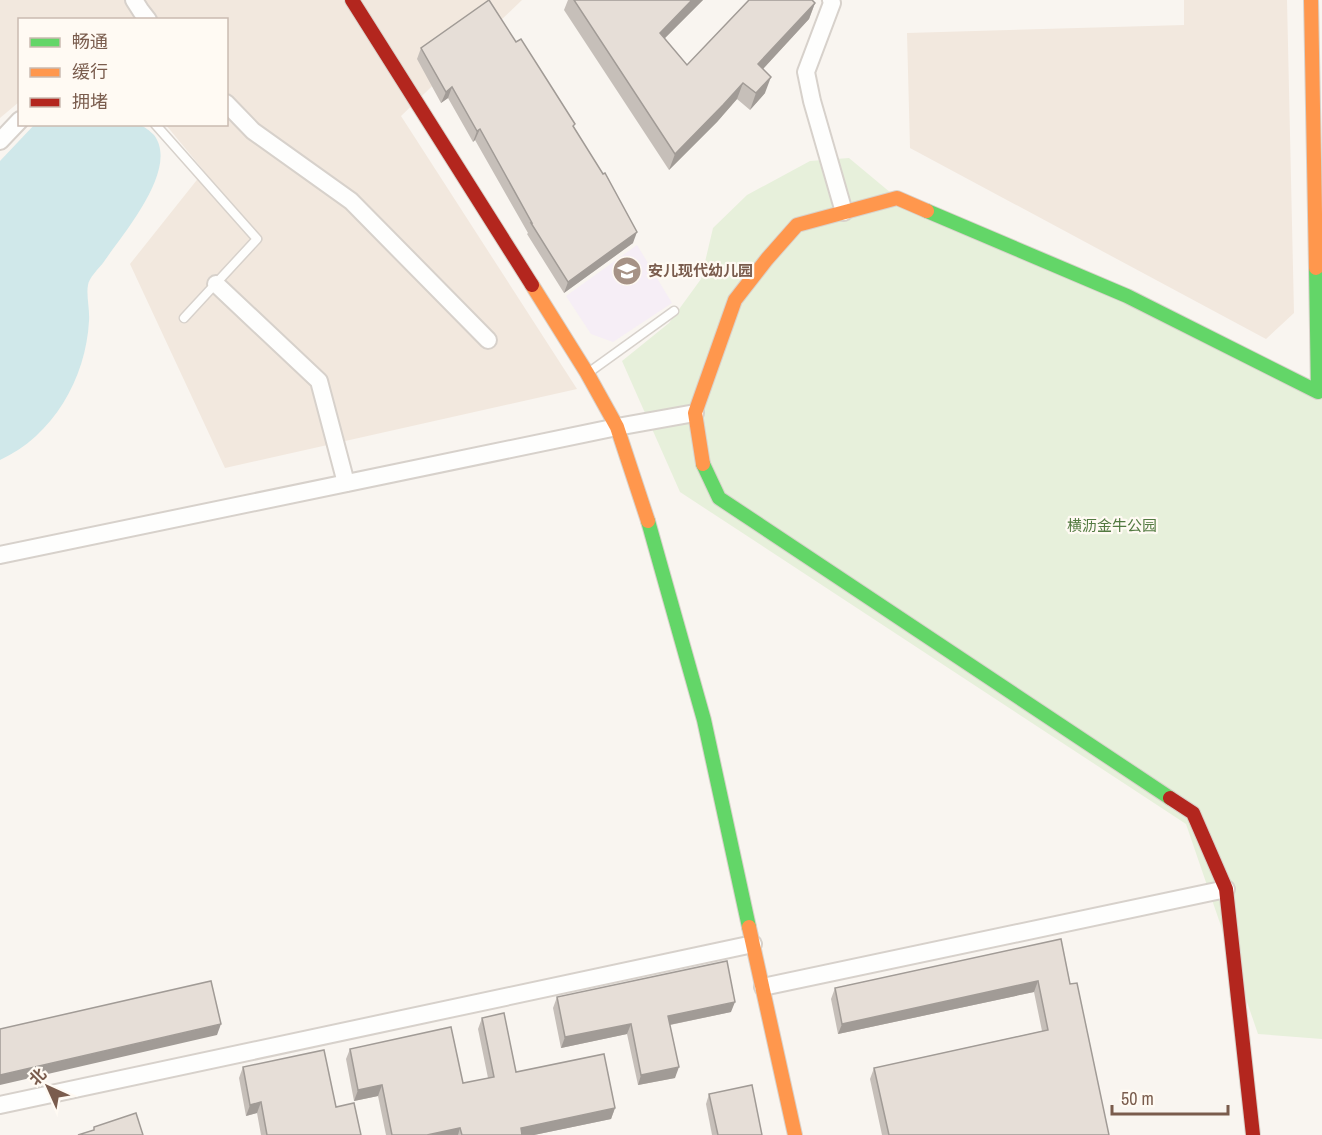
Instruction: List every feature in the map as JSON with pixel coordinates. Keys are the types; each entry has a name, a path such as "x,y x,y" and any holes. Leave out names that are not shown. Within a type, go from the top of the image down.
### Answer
{"street":[{"path":"352,0 587,373 617,427 641,497 704,720 795,1135"},
{"path":"831,0 832,3 806,72 812,101 844,212"},
{"path":"1253,1135 1226,889 1193,813 719,498 702,463 695,413 735,300 797,225 897,198 1127,296 1318,392 1311,0"},
{"path":"228,105 253,131 351,201 488,340"},
{"path":"0,141 18,122"},
{"path":"216,284 319,381 346,483"},
{"path":"0,555 617,427 695,413"},
{"path":"763,987 1226,889"},
{"path":"0,1105 753,944"}],"lane":[{"path":"156,126 257,239 184,318"},
{"path":"587,373 674,311"}],"shaded area":[{"path":"0,0 522,0 401,116 577,389 225,468 130,264 204,171 167,126 228,126 228,18 18,18 18,103 0,118"},
{"path":"1184,0 1287,0 1294,313 1266,339 910,148 907,33 1184,25"},
{"name":"安儿现代幼儿园","path":"637,245 672,303 613,342 591,334 566,296"}],"green space":[{"name":"横沥金牛公园","path":"849,158 897,198 1322,394 1322,1039 1258,1034 1186,824 680,492 622,361 669,323 701,279 713,228 747,195 810,161"}],"water":[{"path":"33,126 141,126 154,135 160,149 160,165 145,201 123,236 89,282 86,342 73,384 51,421 19,449 0,460 0,161"}],"building":[{"path":"489,0 516,42 521,39 575,124 573,126 603,174 605,173 637,232 568,282 531,223 480,129 477,131 452,87 446,92 421,48"},
{"path":"574,0 692,0 660,33 687,65 749,0 812,0 815,3 758,64 771,77 756,93 743,83 675,154"},
{"path":"1061,939 1070,984 1077,983 1109,1135 889,1135 874,1068 1048,1030 1038,981 842,1024 835,988"},
{"path":"727,961 735,1002 668,1016 679,1067 641,1075 631,1024 565,1037 557,997"},
{"path":"211,981 221,1024 0,1075 0,1029"},
{"path":"504,1013 516,1072 604,1054 615,1108 521,1128 522,1135 462,1135 460,1128 427,1135 392,1135 382,1085 358,1090 350,1049 451,1027 463,1083 494,1077 482,1018"},
{"path":"324,1050 336,1107 354,1103 361,1135 267,1135 261,1102 250,1105 243,1067"},
{"path":"752,1085 762,1135 718,1135 709,1094"},
{"path":"136,1113 143,1135 78,1135 94,1130 94,1127"}],"traffic: fast":[{"path":"927,211 1127,296 1318,392 1316,268"},
{"path":"703,464 719,498 1170,798"},
{"path":"648,521 704,720 749,927"}],"traffic: slow":[{"path":"1311,0 1316,268"},
{"path":"703,464 695,413 735,300 797,225 897,198 927,211"},
{"path":"532,285 587,373 617,427 648,521"},
{"path":"749,927 795,1135"}],"traffic: jam":[{"path":"352,0 532,285"},
{"path":"1170,798 1193,813 1226,889 1253,1135"}],"place":[{"name":"安儿现代幼儿园","path":"627,271"}]}
